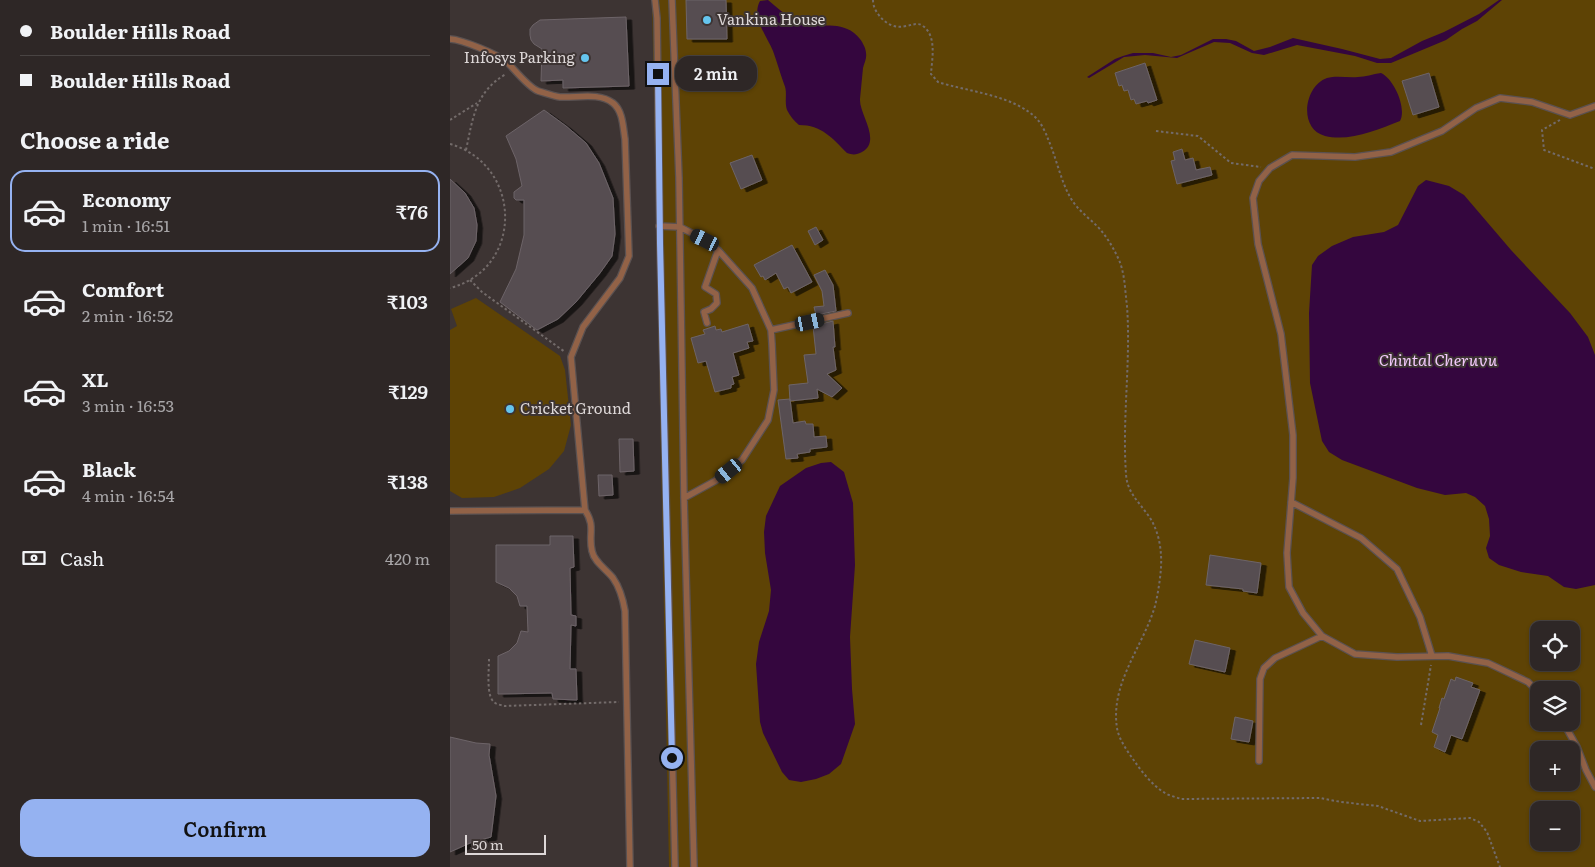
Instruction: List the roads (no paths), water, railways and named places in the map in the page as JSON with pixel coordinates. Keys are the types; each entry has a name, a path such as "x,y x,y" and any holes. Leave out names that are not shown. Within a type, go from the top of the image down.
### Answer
{"lane":[{"path":"655,0 657,18 659,226 675,867"},
{"path":"672,0 680,227 684,498 694,867"},
{"path":"450,38 460,40 504,60 536,90 559,97 597,97 606,99 620,111 622,120 625,139 629,256 620,278 583,327 570,356 585,510 591,523 592,551 595,559 613,578 623,597 625,610 630,867"},
{"path":"1530,684 1488,663 1448,656 1397,657 1355,654 1322,636 1303,613 1289,586 1287,553 1293,478 1293,435 1281,334 1258,244 1253,198 1260,181 1270,168 1292,155 1355,157 1390,152 1442,131 1476,108 1500,98 1532,102 1570,115 1595,106"},
{"path":"659,226 680,227 705,240 718,250 752,288 771,330 774,390 768,420 742,460 715,481 684,498"},
{"path":"706,323 704,312 711,309 717,302 716,294 705,287 718,250"},
{"path":"771,330 848,313"},
{"path":"1291,502 1361,538 1397,568 1420,617 1432,656"},
{"path":"450,511 585,510"},
{"path":"1259,761 1260,679 1264,668 1275,658 1322,636"},
{"path":"1568,731 1595,787"}],"water":[{"path":"768,0 785,14 799,22 811,25 841,27 854,33 862,42 866,59 863,68 860,99 870,134 870,141 868,147 862,152 858,154 847,153 826,133 814,127 799,125 789,114 786,107 785,87 773,51 757,13 760,1"},
{"path":"1499,0 1502,0 1477,21 1446,40 1391,63 1377,63 1355,56 1297,45 1264,55 1252,53 1230,43 1214,42 1177,58 1145,55 1124,57 1089,78 1087,77 1123,56 1133,53 1153,53 1171,57 1181,55 1213,39 1236,41 1254,51 1293,38 1380,59 1391,58 1479,14"},
{"path":"1381,73 1395,87 1398,94 1402,109 1400,121 1353,136 1334,137 1316,132 1308,117 1307,107 1313,89 1319,83 1331,77 1361,77"},
{"name":"Chintal Cheruvu","path":"1426,180 1449,186 1464,195 1511,250 1570,313 1588,337 1595,355 1595,585 1576,589 1564,587 1548,576 1521,572 1499,565 1489,558 1486,548 1490,536 1489,519 1485,506 1475,497 1466,493 1445,495 1417,488 1342,460 1329,452 1322,441 1310,383 1309,313 1312,265 1318,256 1332,246 1353,237 1384,232 1398,225 1418,186"},
{"path":"831,462 844,472 853,503 855,565 850,637 855,724 841,764 829,774 801,782 789,780 782,772 763,733 760,722 756,664 759,642 769,611 771,590 765,553 764,532 766,516 780,486 806,468"}],"place":[{"name":"Vankina House","path":"707,20"},
{"name":"Infosys Parking","path":"585,58"},
{"name":"Cricket Ground","path":"510,409"}]}
